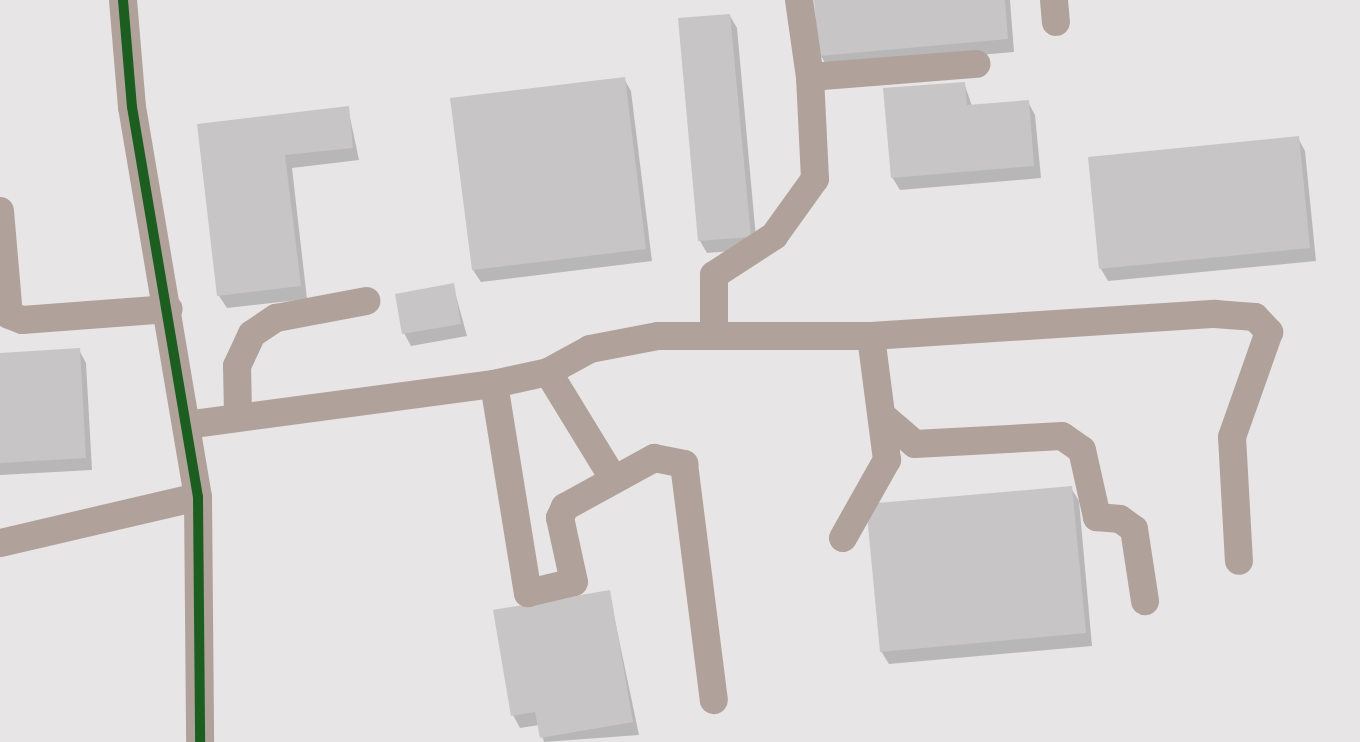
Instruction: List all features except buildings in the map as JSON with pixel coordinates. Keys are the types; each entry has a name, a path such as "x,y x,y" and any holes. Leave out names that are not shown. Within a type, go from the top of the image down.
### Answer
{"street":[{"path":"123,0 132,107 169,309 198,497 200,742"},
{"path":"714,336 714,275 775,236 815,180 810,77 799,0"},
{"path":"810,77 976,64"},
{"path":"0,212 9,315 22,320 169,309"},
{"path":"238,416 237,366 252,334 276,318 366,301"},
{"path":"186,425 494,384 548,372 590,349 658,336 871,336 1215,314 1255,317 1269,332 1232,437 1239,561"},
{"path":"843,538 887,460 886,419 871,336"},
{"path":"548,372 613,478"},
{"path":"494,384 528,593 574,582 562,510 613,478 654,458 684,464 714,700"},
{"path":"886,419 915,444 1062,436 1082,450 1097,517 1119,519 1134,528 1145,601"},
{"path":"0,543 198,497"}],"cycle path":[{"path":"123,0 132,107 198,497 200,742"}]}
